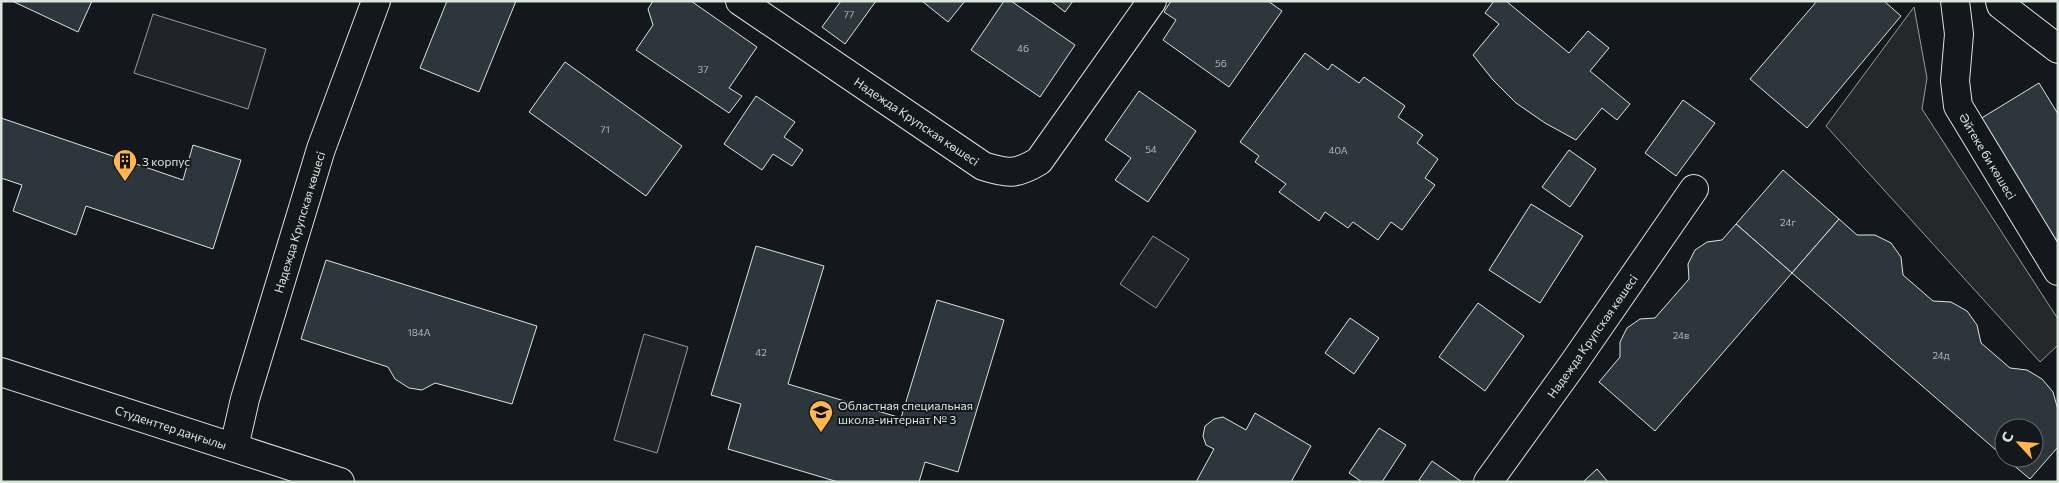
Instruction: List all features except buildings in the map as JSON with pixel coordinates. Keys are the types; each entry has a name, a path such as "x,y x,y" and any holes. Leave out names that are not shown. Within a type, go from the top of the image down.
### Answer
{"street":[{"name":"Надежда Крупская көшесі","path":"234,447 245,399 321,149 376,1"},
{"name":"Надежда Крупская көшесі","path":"740,1 983,166 1003,173 1024,170 1039,161 1152,1"},
{"name":"Әйтеке би көшесі","path":"1955,1 1959,34 1955,81 1958,106 2058,271"},
{"path":"2000,1 2001,4 2058,49"},
{"name":"Надежда Крупская көшесі","path":"1488,482 1694,190"},
{"name":"Студенттер даңғылы","path":"1,372 340,482"}],"shaded area":[{"path":"1914,7 1927,78 1922,109 2058,319 2058,345 2040,362 1826,126"},
{"path":"153,14 266,49 248,109 134,73"},
{"path":"1153,236 1189,259 1156,308 1120,284"},
{"path":"644,334 688,347 657,453 614,440"}],"place":[{"name":"3 корпус","path":"125,182"},
{"name":"Областная специальная школа-интернат № 3","path":"821,433"}]}
